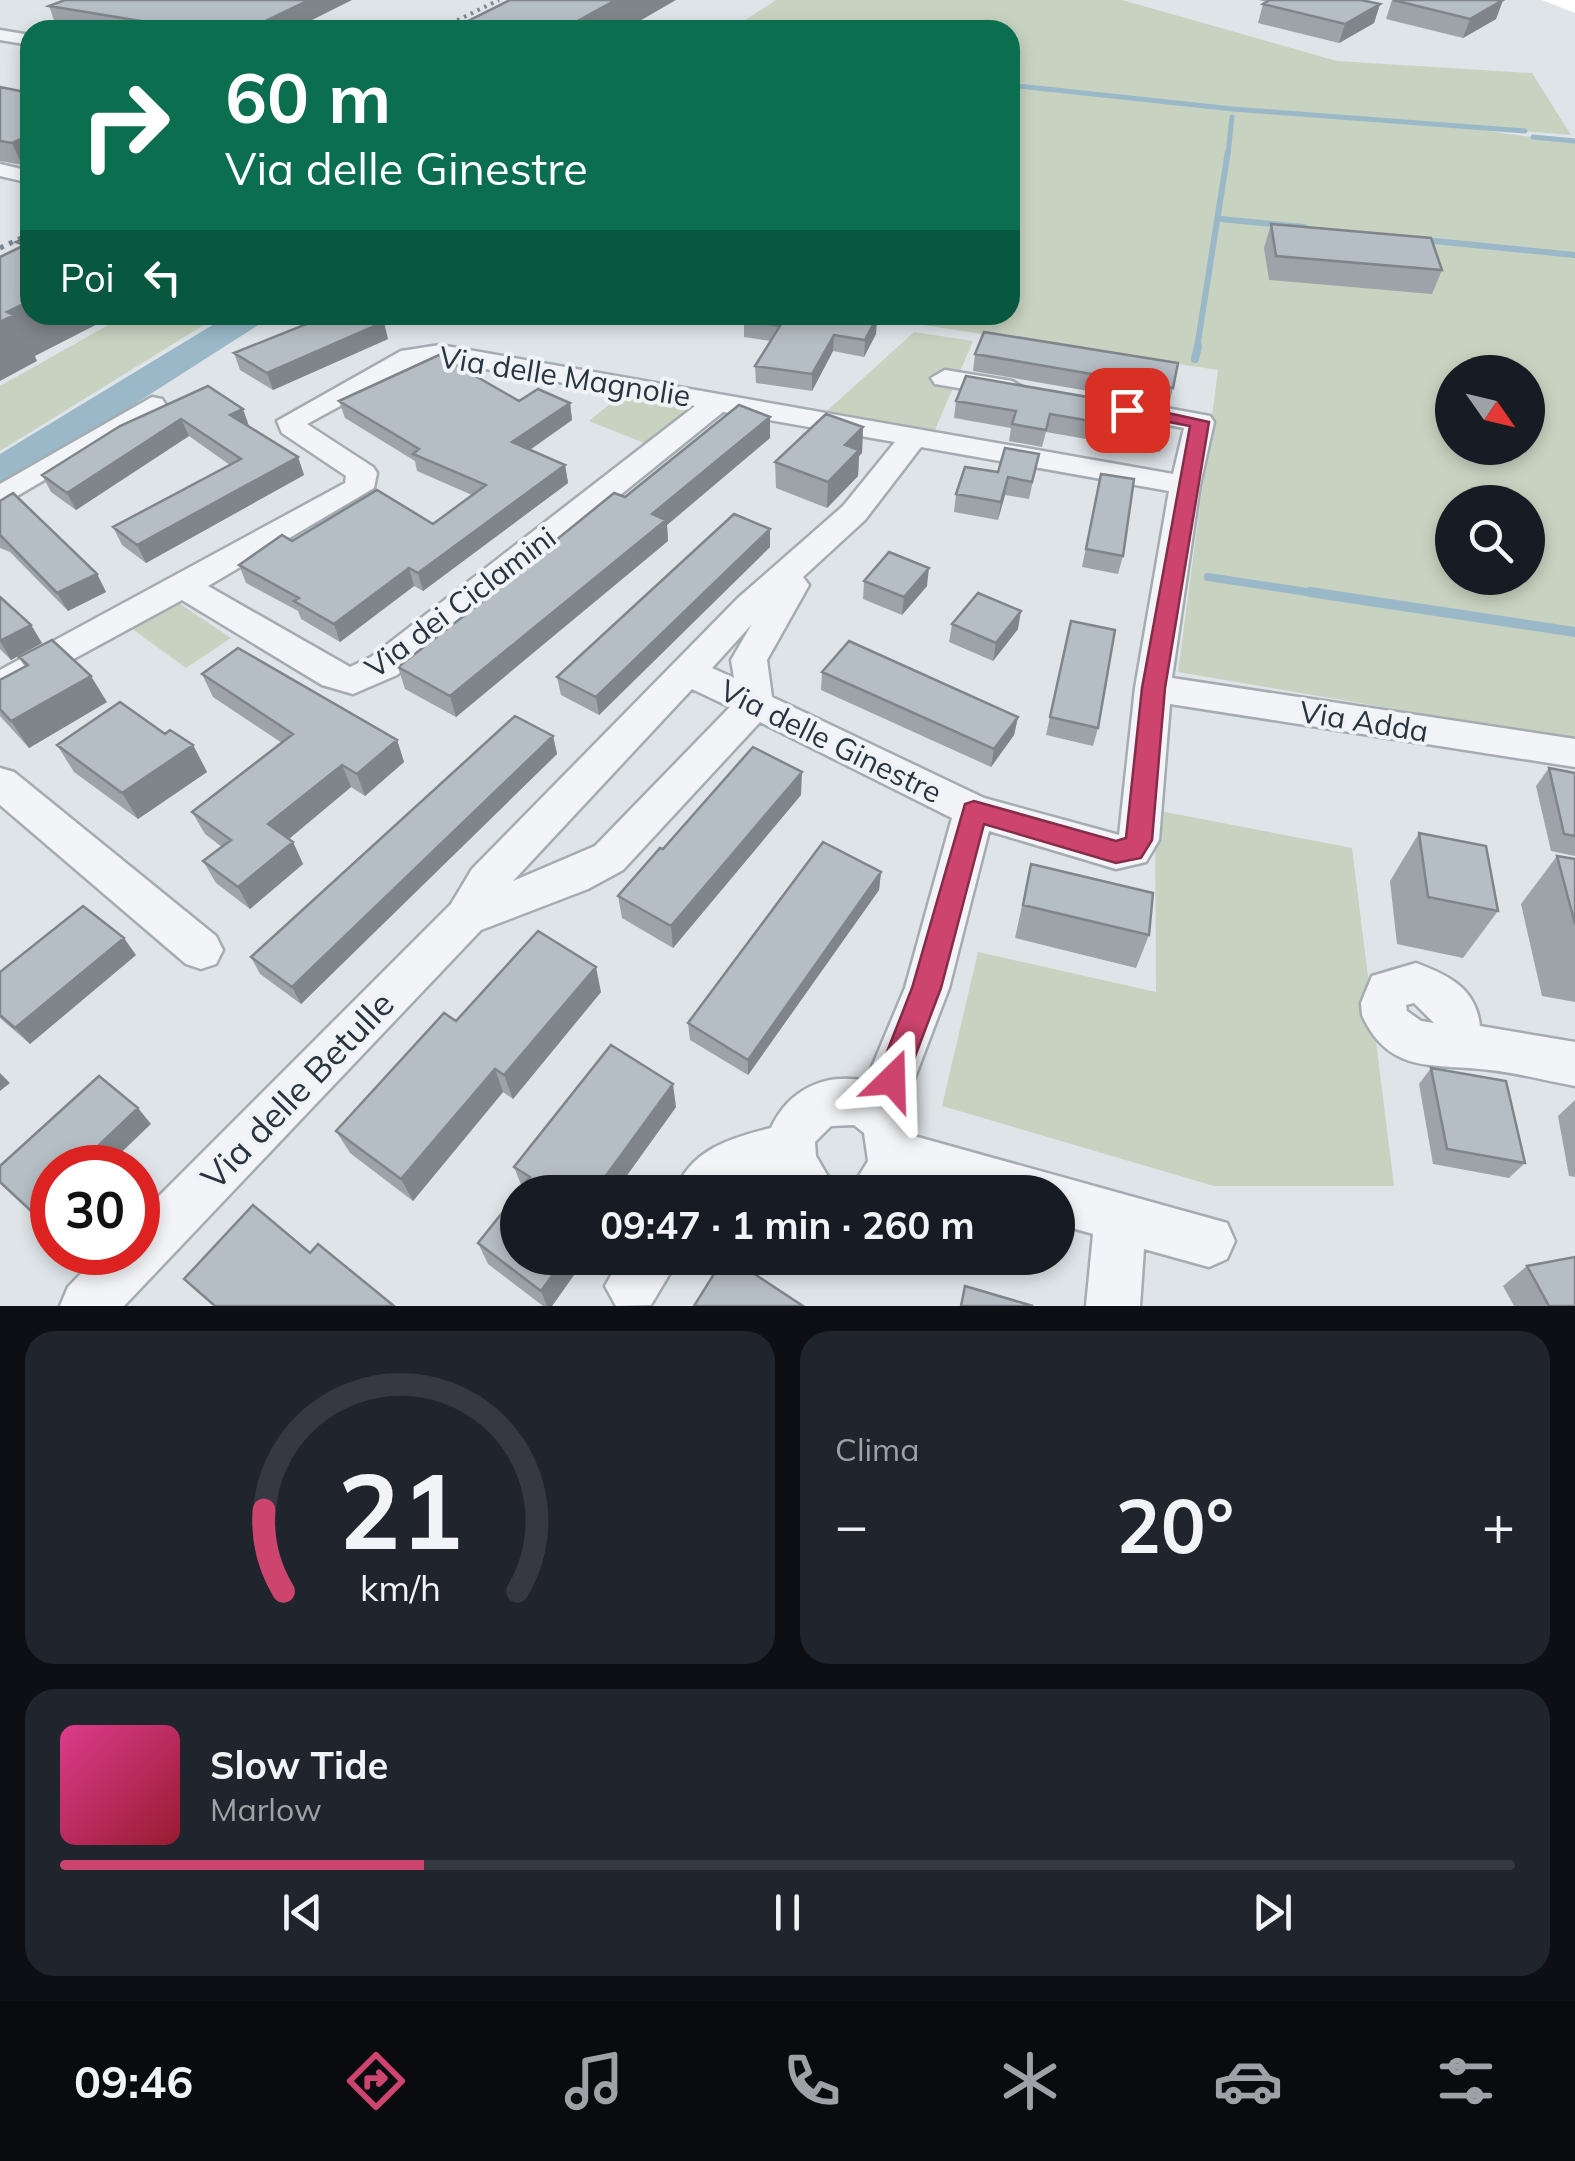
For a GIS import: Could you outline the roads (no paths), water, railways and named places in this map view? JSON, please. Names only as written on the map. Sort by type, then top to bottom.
[{"type":"main road","points":[[1554,0],[1574,3]]},
{"type":"main road","points":[[1563,0],[1574,3]]},
{"type":"street","name":"Via delle Magnolie","points":[[0,686],[359,488],[362,473],[292,427],[291,421],[410,358],[444,353],[1186,485]]},
{"type":"street","points":[[945,378],[1043,395]]},
{"type":"street","name":"Via dei Ciclamini","points":[[183,586],[335,676],[361,679],[384,666],[719,401]]},
{"type":"street","points":[[0,497],[152,405]]},
{"type":"street","points":[[1102,405],[1200,422],[1186,485],[1154,688]]},
{"type":"street","name":"Via delle Betulle","points":[[86,1306],[466,916],[486,882],[687,671],[771,586],[811,555],[854,513],[914,437]]},
{"type":"street","name":"Via delle Betulle","points":[[466,916],[573,878],[609,858],[755,704],[748,676],[751,653],[811,555]]},
{"type":"street","name":"Via delle Ginestre","points":[[687,671],[974,811],[1125,853],[1139,840],[1154,688]]},
{"type":"street","name":"Via Adda","points":[[1154,688],[1575,753]]},
{"type":"street","points":[[0,783],[201,950]]},
{"type":"street","name":"Via delle Ginestre","points":[[881,1154],[974,811]]},
{"type":"street","points":[[1443,1046],[1490,1048],[1575,1064]]},
{"type":"street","points":[[799,1175],[792,1166],[789,1148],[801,1117],[814,1106],[846,1099],[881,1154],[966,1175]]},
{"type":"street","points":[[718,1175],[732,1162],[789,1148]]},
{"type":"street","points":[[1075,1204],[1208,1241]]},
{"type":"street","points":[[1113,1306],[1121,1216]]},
{"type":"water","points":[[213,325],[258,325],[0,490],[0,454]]},
{"type":"waterway","points":[[1020,86],[1233,109],[1525,131]]},
{"type":"waterway","points":[[1228,154],[1232,117]]},
{"type":"waterway","points":[[1533,137],[1575,141]]},
{"type":"waterway","points":[[1197,348],[1228,151]]},
{"type":"waterway","points":[[1221,219],[1304,227]]},
{"type":"waterway","points":[[1424,240],[1575,255]]},
{"type":"waterway","points":[[1195,359],[1198,346]]},
{"type":"waterway","points":[[1208,577],[1327,595]]},
{"type":"waterway","points":[[1310,592],[1575,632]]},
{"type":"railway","points":[[458,20],[499,0]]},
{"type":"railway","points":[[0,248],[20,239]]}]
